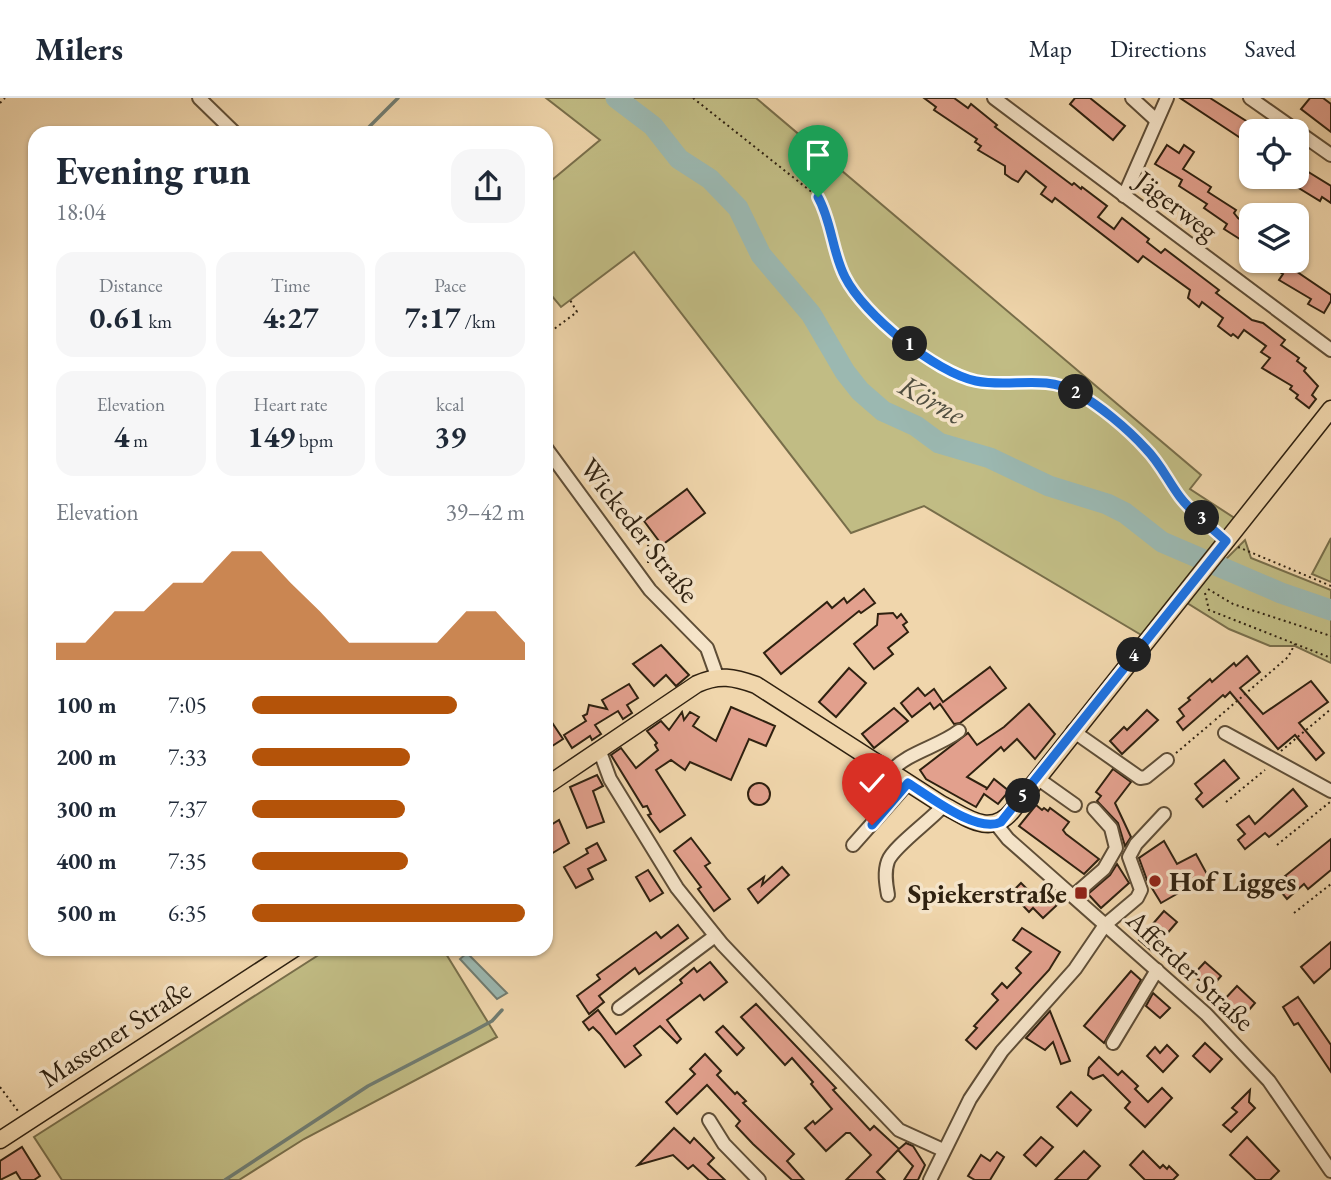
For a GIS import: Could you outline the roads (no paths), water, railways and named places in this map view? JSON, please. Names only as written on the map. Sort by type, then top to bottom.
[{"type":"main road","points":[[553,781],[697,684],[729,676],[756,685],[890,772],[971,820],[986,825],[996,824],[1006,818],[1073,731],[1201,579],[1226,541],[1331,409]]},
{"type":"main road","name":"Massener Straße","points":[[0,1140],[283,956]]},
{"type":"street","points":[[199,98],[228,126]]},
{"type":"street","name":"Jägerweg","points":[[994,98],[1331,350]]},
{"type":"street","points":[[1132,98],[1156,120]]},
{"type":"street","points":[[1124,196],[1167,98]]},
{"type":"street","points":[[1250,98],[1331,155]]},
{"type":"street","name":"Wickeder Straße","points":[[553,458],[639,576],[663,605],[707,648],[717,677]]},
{"type":"street","points":[[890,772],[899,762],[945,741],[959,731]]},
{"type":"street","points":[[1073,731],[1140,778],[1146,777],[1167,760]]},
{"type":"street","points":[[1225,733],[1331,791]]},
{"type":"street","points":[[599,748],[610,779],[677,888],[715,936],[900,1130],[943,1150]]},
{"type":"street","points":[[1037,778],[1076,805]]},
{"type":"street","points":[[853,845],[908,783]]},
{"type":"street","points":[[888,895],[886,864],[891,854],[944,805]]},
{"type":"street","points":[[1073,896],[1104,869],[1116,848],[1111,828],[1094,809]]},
{"type":"street","points":[[930,1180],[971,1099],[1002,1051],[1075,969],[1105,925],[1137,898],[1141,890],[1129,857],[1136,844],[1164,814]]},
{"type":"street","name":"Afferder Straße","points":[[996,824],[1008,839],[1206,1014],[1262,1074],[1331,1171]]},
{"type":"street","points":[[619,1008],[715,936]]},
{"type":"street","points":[[1113,1043],[1157,970]]},
{"type":"street","points":[[709,1120],[724,1144],[759,1180]]},
{"type":"water","points":[[470,956],[507,993],[497,999],[460,959]]},
{"type":"waterway","points":[[370,126],[398,98]]},
{"type":"waterway","name":"Körne","points":[[616,98],[653,126],[679,159],[710,179],[738,208],[761,255],[811,314],[845,372],[860,391],[883,411],[916,426],[939,443],[990,458],[1049,486],[1107,504],[1125,513],[1162,542],[1281,593],[1331,610]]},
{"type":"waterway","points":[[225,1180],[368,1086],[492,1021],[502,1010]]},
{"type":"place","name":"Hof Ligges","points":[[1155,881]]},
{"type":"place","name":"Spiekerstraße","points":[[1081,893]]}]
